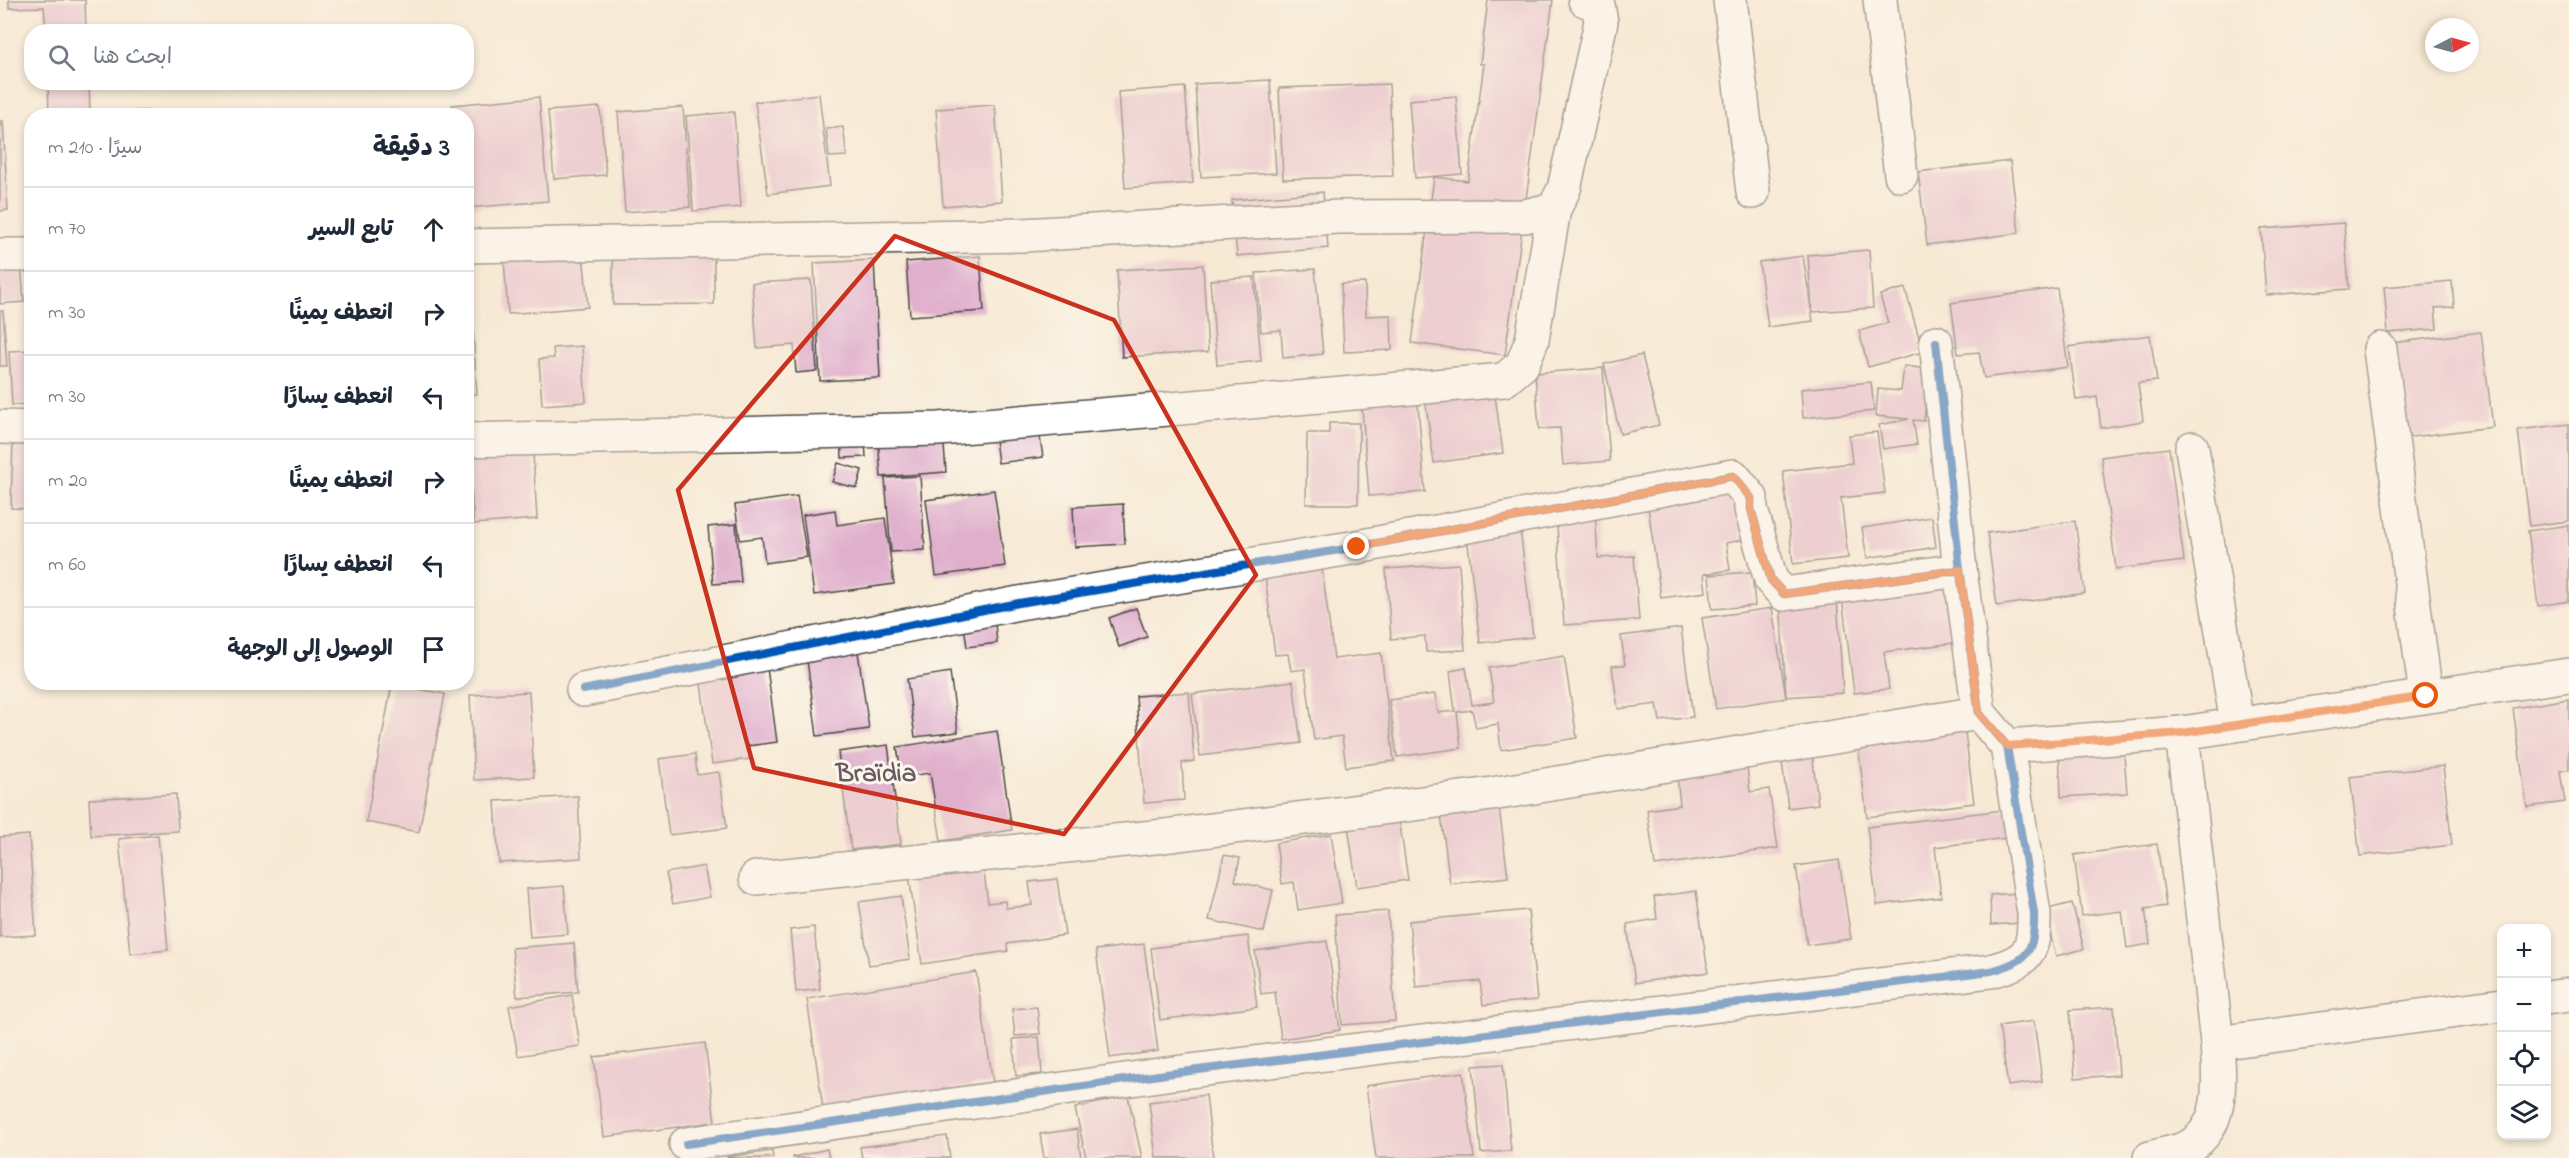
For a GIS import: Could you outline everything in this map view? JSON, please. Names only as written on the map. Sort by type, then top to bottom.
[{"type":"street","points":[[474,440],[939,429],[1504,380],[1522,365],[1532,340],[1554,209],[1564,189],[1601,22],[1598,5],[1585,0]]},
{"type":"street","points":[[1730,0],[1754,192]]},
{"type":"street","points":[[1880,0],[1901,175]]},
{"type":"street","points":[[474,246],[1023,235],[1338,217],[1525,216],[1554,209]]},
{"type":"street","points":[[0,255],[24,255]]},
{"type":"street","points":[[686,1144],[1166,1074],[1991,971],[2015,964],[2028,954],[2034,935],[2034,914],[2007,746],[1979,713],[1960,570],[1936,342]]},
{"type":"street","points":[[2380,350],[2426,696]]},
{"type":"street","points":[[0,427],[24,428]]},
{"type":"street","points":[[2192,447],[2237,724]]},
{"type":"street","points":[[583,690],[1018,603],[1357,547],[1733,476],[1751,498],[1751,509],[1771,580],[1784,594],[1960,570]]},
{"type":"street","points":[[2007,746],[2182,733],[2569,675]]},
{"type":"street","points":[[756,878],[1164,836],[1492,794],[1979,713]]},
{"type":"street","points":[[2150,1158],[2189,1147],[2205,1135],[2216,1114],[2219,1077],[2182,733]]},
{"type":"street","points":[[2551,997],[2569,995]]},
{"type":"street","points":[[2217,1043],[2497,1006]]},
{"type":"highlighted area","points":[[895,236],[1114,320],[1256,575],[1064,834],[754,768],[678,490]]},
{"type":"building","points":[[9,0],[85,0],[86,24],[45,24],[44,7],[9,8]]},
{"type":"building","points":[[1488,0],[1553,0],[1505,355],[1412,343],[1434,177],[1468,181],[1484,64],[1480,64]]},
{"type":"building","points":[[1270,80],[1276,173],[1201,177],[1195,84]]},
{"type":"building","points":[[1389,84],[1393,176],[1283,179],[1279,88]]},
{"type":"building","points":[[1185,87],[1193,183],[1125,188],[1118,92]]},
{"type":"building","points":[[48,90],[89,90],[90,108],[49,108]]},
{"type":"building","points":[[819,94],[830,186],[768,194],[755,102]]},
{"type":"building","points":[[1456,96],[1462,174],[1415,178],[1409,100]]},
{"type":"building","points":[[539,97],[548,201],[474,207],[474,108],[452,108],[452,105]]},
{"type":"building","points":[[995,105],[1002,201],[943,206],[936,109]]},
{"type":"building","points":[[600,107],[606,175],[554,179],[548,111]]},
{"type":"building","points":[[683,107],[690,207],[625,212],[618,112]]},
{"type":"building","points":[[734,112],[741,207],[693,211],[686,116]]},
{"type":"building","points":[[0,121],[3,121],[8,210],[0,211]]},
{"type":"building","points":[[843,127],[847,156],[829,157],[826,129]]},
{"type":"building","points":[[2010,161],[2019,233],[1927,245],[1918,172]]},
{"type":"building","points":[[1323,192],[1328,248],[1237,256],[1232,200]]},
{"type":"building","points":[[2344,223],[2349,289],[2266,295],[2261,229]]},
{"type":"building","points":[[613,246],[714,252],[714,304],[613,305]]},
{"type":"building","points":[[1869,250],[1873,308],[1812,312],[1808,255]]},
{"type":"building","points":[[583,253],[588,307],[508,314],[504,260]]},
{"type":"building","points":[[980,256],[984,311],[910,316],[906,262]]},
{"type":"building","points":[[1803,256],[1813,321],[1768,327],[1759,262]]},
{"type":"building","points":[[874,260],[880,378],[820,381],[814,263]]},
{"type":"building","points":[[21,263],[24,302],[0,304],[0,264]]},
{"type":"building","points":[[1203,265],[1208,352],[1122,357],[1117,270]]},
{"type":"building","points":[[1315,269],[1323,354],[1283,358],[1281,330],[1261,332],[1256,273]]},
{"type":"building","points":[[1254,277],[1261,361],[1217,365],[1210,280]]},
{"type":"building","points":[[811,280],[817,371],[796,373],[794,345],[757,348],[752,283]]},
{"type":"building","points":[[2452,281],[2454,307],[2435,308],[2437,329],[2388,333],[2384,287]]},
{"type":"building","points":[[1365,283],[1366,316],[1391,315],[1392,350],[1344,352],[1341,284]]},
{"type":"building","points":[[1905,288],[1923,352],[1868,367],[1859,331],[1888,323],[1880,295]]},
{"type":"building","points":[[2057,288],[2068,367],[1984,378],[1979,352],[1958,354],[1951,303]]},
{"type":"building","points":[[0,311],[3,311],[7,366],[0,366]]},
{"type":"building","points":[[2481,332],[2493,427],[2403,438],[2392,343]]},
{"type":"building","points":[[2150,335],[2157,381],[2138,383],[2143,421],[2101,428],[2097,397],[2076,400],[2069,347]]},
{"type":"building","points":[[474,345],[477,394],[474,394]]},
{"type":"building","points":[[582,346],[586,402],[542,405],[539,359],[554,358],[553,348]]},
{"type":"building","points":[[24,350],[24,404],[12,405],[9,351]]},
{"type":"building","points":[[1642,355],[1659,425],[1620,434],[1604,364]]},
{"type":"building","points":[[1904,366],[1929,369],[1924,421],[1913,420],[1917,444],[1883,449],[1879,425],[1909,419],[1876,416],[1878,389],[1901,391]]},
{"type":"building","points":[[1491,367],[1503,453],[1434,463],[1422,376]]},
{"type":"building","points":[[1603,368],[1610,461],[1563,465],[1560,428],[1539,429],[1535,373]]},
{"type":"building","points":[[1871,382],[1874,411],[1803,418],[1801,389]]},
{"type":"building","points":[[1417,392],[1425,492],[1369,496],[1361,396]]},
{"type":"building","points":[[1036,411],[1043,457],[998,463],[992,416]]},
{"type":"building","points":[[942,421],[946,472],[881,477],[877,426]]},
{"type":"building","points":[[1329,423],[1359,423],[1358,504],[1306,504],[1307,433],[1329,433]]},
{"type":"building","points":[[2569,424],[2569,521],[2530,526],[2518,430]]},
{"type":"building","points":[[864,429],[866,457],[842,458],[841,430]]},
{"type":"building","points":[[1877,432],[1885,493],[1841,498],[1848,558],[1793,564],[1783,471],[1852,463],[1849,435]]},
{"type":"building","points":[[532,437],[537,519],[474,524],[474,441]]},
{"type":"building","points":[[13,439],[24,440],[24,509],[11,508]]},
{"type":"building","points":[[2169,448],[2184,561],[2116,569],[2101,457]]},
{"type":"building","points":[[838,463],[862,470],[857,488],[832,482]]},
{"type":"building","points":[[920,476],[925,550],[891,552],[885,478]]},
{"type":"building","points":[[1733,480],[1742,540],[1726,543],[1730,570],[1704,574],[1706,592],[1661,598],[1646,493]]},
{"type":"building","points":[[994,490],[1005,566],[936,576],[926,500]]},
{"type":"building","points":[[797,496],[807,557],[765,563],[762,537],[740,540],[735,505]]},
{"type":"building","points":[[1123,504],[1125,544],[1075,547],[1073,507]]},
{"type":"building","points":[[1595,509],[1598,558],[1634,556],[1639,620],[1564,625],[1556,512]]},
{"type":"building","points":[[835,510],[837,525],[885,518],[894,584],[814,595],[803,515]]},
{"type":"building","points":[[1518,512],[1533,637],[1480,643],[1465,519]]},
{"type":"building","points":[[1932,517],[1936,547],[1867,558],[1862,528]]},
{"type":"building","points":[[2075,521],[2085,593],[1997,606],[1987,533]]},
{"type":"building","points":[[736,524],[741,582],[713,584],[708,527]]},
{"type":"building","points":[[2569,525],[2569,601],[2538,606],[2528,531]]},
{"type":"building","points":[[1318,539],[1334,659],[1381,653],[1394,761],[1346,767],[1342,736],[1314,740],[1305,669],[1291,671],[1288,654],[1275,655],[1263,560]]},
{"type":"building","points":[[1459,564],[1465,650],[1426,652],[1425,636],[1391,639],[1386,569]]},
{"type":"building","points":[[1752,572],[1755,606],[1712,609],[1709,575]]},
{"type":"building","points":[[1953,575],[1962,642],[1884,652],[1889,689],[1854,693],[1841,589]]},
{"type":"building","points":[[1837,598],[1843,693],[1786,697],[1780,601]]},
{"type":"building","points":[[993,605],[997,643],[967,647],[962,610]]},
{"type":"building","points":[[1136,608],[1147,637],[1119,647],[1109,618]]},
{"type":"building","points":[[1772,608],[1786,698],[1716,709],[1702,618]]},
{"type":"building","points":[[1681,628],[1693,717],[1660,721],[1657,704],[1618,709],[1612,666],[1625,665],[1621,636]]},
{"type":"building","points":[[856,638],[869,729],[817,736],[805,645]]},
{"type":"building","points":[[765,653],[777,742],[748,746],[750,759],[712,764],[698,662]]},
{"type":"building","points":[[1564,656],[1577,738],[1501,750],[1498,724],[1476,728],[1472,710],[1457,712],[1461,748],[1397,757],[1389,700],[1435,694],[1438,713],[1455,711],[1450,671],[1466,668],[1472,705],[1494,702],[1489,668]]},
{"type":"building","points":[[950,672],[958,732],[915,737],[907,679]]},
{"type":"building","points":[[1293,681],[1301,743],[1200,756],[1192,694]]},
{"type":"building","points":[[391,690],[424,690],[445,694],[419,832],[366,822]]},
{"type":"building","points":[[529,692],[534,777],[474,780],[470,695]]},
{"type":"building","points":[[1189,692],[1194,761],[1182,763],[1184,800],[1144,803],[1136,696]]},
{"type":"building","points":[[2569,699],[2569,770],[2560,771],[2565,802],[2527,807],[2513,708]]},
{"type":"building","points":[[1964,724],[1974,803],[1867,817],[1857,738]]},
{"type":"building","points":[[997,731],[1012,830],[941,841],[930,773],[902,777],[897,747]]},
{"type":"building","points":[[1811,742],[1818,804],[1788,808],[1780,746]]},
{"type":"building","points":[[2123,742],[2127,793],[2061,797],[2059,746]]},
{"type":"building","points":[[888,745],[901,844],[851,850],[838,752]]},
{"type":"building","points":[[695,754],[697,775],[719,772],[727,828],[669,835],[659,759]]},
{"type":"building","points":[[2443,766],[2452,845],[2360,856],[2350,777]]},
{"type":"building","points":[[1747,767],[1750,792],[1769,789],[1778,848],[1655,866],[1647,810],[1680,805],[1677,777]]},
{"type":"building","points":[[176,794],[178,831],[91,836],[89,799]]},
{"type":"building","points":[[578,796],[581,858],[499,863],[495,801]]},
{"type":"building","points":[[1498,799],[1508,877],[1450,884],[1440,807]]},
{"type":"building","points":[[2010,809],[2014,837],[1935,847],[1941,897],[1877,905],[1867,827]]},
{"type":"building","points":[[1399,818],[1408,880],[1357,887],[1348,826]]},
{"type":"building","points":[[1331,834],[1342,903],[1298,910],[1294,882],[1282,884],[1276,843]]},
{"type":"building","points":[[29,835],[36,935],[0,937],[0,837]]},
{"type":"building","points":[[158,835],[168,950],[130,954],[119,839]]},
{"type":"building","points":[[2157,844],[2166,906],[2145,909],[2150,944],[2127,948],[2122,911],[2082,916],[2074,855]]},
{"type":"building","points":[[1224,855],[1240,858],[1235,881],[1273,890],[1264,932],[1209,920]]},
{"type":"building","points":[[1839,860],[1851,939],[1807,945],[1796,866]]},
{"type":"building","points":[[983,865],[988,903],[1005,901],[1006,908],[1032,905],[1029,882],[1057,879],[1065,935],[1007,944],[1008,951],[922,964],[909,876]]},
{"type":"building","points":[[704,866],[710,897],[673,904],[666,873]]},
{"type":"building","points":[[564,886],[568,934],[530,937],[526,889]]},
{"type":"building","points":[[1696,891],[1708,972],[1635,983],[1627,924],[1657,919],[1654,897]]},
{"type":"building","points":[[2020,893],[2022,923],[1991,925],[1990,895]]},
{"type":"building","points":[[901,896],[910,959],[869,965],[859,902]]},
{"type":"building","points":[[2072,903],[2084,949],[2056,956],[2044,910]]},
{"type":"building","points":[[1528,910],[1537,1000],[1483,1005],[1480,981],[1416,987],[1409,921]]},
{"type":"building","points":[[1388,911],[1395,1021],[1342,1025],[1335,915]]},
{"type":"building","points":[[814,927],[820,989],[796,992],[790,930]]},
{"type":"building","points":[[1248,936],[1257,1007],[1160,1020],[1151,948]]},
{"type":"building","points":[[1327,941],[1340,1030],[1281,1039],[1275,992],[1261,994],[1255,951]]},
{"type":"building","points":[[574,943],[578,992],[517,997],[512,948]]},
{"type":"building","points":[[1144,944],[1158,1051],[1110,1058],[1096,950]]},
{"type":"building","points":[[976,972],[993,1083],[823,1109],[807,999]]},
{"type":"building","points":[[572,995],[580,1046],[518,1056],[509,1006]]},
{"type":"building","points":[[1037,1007],[1040,1034],[1015,1036],[1012,1009]]},
{"type":"building","points":[[2114,1007],[2119,1075],[2075,1078],[2070,1010]]},
{"type":"building","points":[[2034,1021],[2042,1081],[2008,1086],[1999,1026]]},
{"type":"building","points":[[1039,1037],[1042,1074],[1016,1076],[1013,1039]]},
{"type":"building","points":[[705,1043],[715,1122],[604,1137],[594,1057]]},
{"type":"building","points":[[1503,1064],[1511,1151],[1481,1153],[1473,1066]]},
{"type":"building","points":[[1463,1072],[1474,1158],[1376,1158],[1366,1086]]},
{"type":"building","points":[[1206,1095],[1213,1158],[1156,1158],[1149,1102]]},
{"type":"building","points":[[1128,1096],[1142,1158],[1086,1158],[1075,1108]]},
{"type":"building","points":[[1077,1129],[1081,1158],[1044,1158],[1040,1134]]},
{"type":"building","points":[[947,1136],[950,1158],[862,1158],[860,1147]]},
{"type":"building","points":[[827,1149],[829,1158],[793,1158],[793,1157]]},
{"type":"building","points":[[772,1151],[773,1158],[727,1158],[727,1157]]},
{"type":"cycle path","points":[[686,1144],[1166,1074],[1991,971],[2021,959],[2031,946],[2034,913],[2007,746],[1979,713],[1960,570],[1936,342]]},
{"type":"cycle path","points":[[583,690],[1019,603],[1357,547],[1733,476],[1751,498],[1751,509],[1771,580],[1784,594],[1960,570]]},
{"type":"district","name":"Braïdia","points":[[876,774]]},
{"type":"route","points":[[1357,547],[1733,476],[1751,498],[1751,509],[1771,580],[1784,594],[1960,570],[1979,713],[2007,746],[2182,733],[2426,696]]}]
